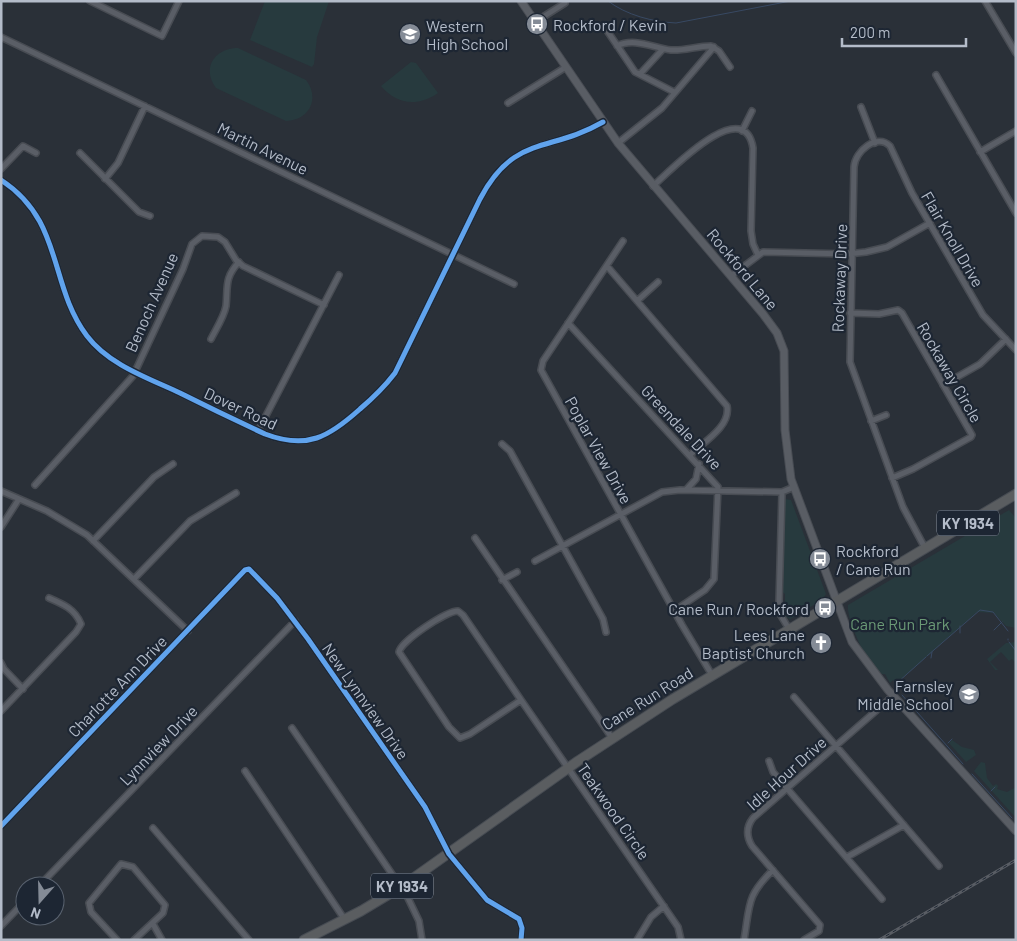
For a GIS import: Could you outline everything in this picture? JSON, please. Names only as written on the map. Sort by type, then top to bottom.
[{"type":"highway","name":"Cane Run Road","points":[[304,940],[345,920],[402,887],[612,738],[712,675],[1016,494]]},
{"type":"main road","name":"Rockford Lane","points":[[521,1],[618,143],[770,322],[781,342],[785,360],[786,443],[794,487],[852,642],[893,696],[967,778]]},
{"type":"main road","points":[[967,778],[1016,831]]},
{"type":"main road","points":[[967,778],[966,780],[1016,835]]},
{"type":"street","points":[[90,1],[162,36],[179,1]]},
{"type":"street","points":[[985,1],[1016,54]]},
{"type":"street","points":[[535,22],[565,3]]},
{"type":"street","points":[[608,32],[634,71],[674,92]]},
{"type":"street","name":"Martin Avenue","points":[[1,36],[514,284]]},
{"type":"street","points":[[617,46],[624,43],[636,43],[663,49],[681,50],[706,46],[714,47],[730,67]]},
{"type":"street","points":[[618,143],[656,113],[714,47]]},
{"type":"street","points":[[640,74],[663,49]]},
{"type":"street","points":[[508,103],[566,68]]},
{"type":"street","points":[[936,75],[1016,213]]},
{"type":"street","points":[[105,179],[118,163],[146,106]]},
{"type":"street","points":[[862,107],[875,143]]},
{"type":"street","points":[[742,131],[752,111]]},
{"type":"street","name":"Dover Road","points":[[1,180],[25,199],[40,219],[70,306],[84,333],[106,356],[134,372],[258,431],[291,441],[316,439],[337,429],[388,382],[400,364],[489,182],[508,161],[526,151],[603,122]]},
{"type":"street","points":[[653,186],[687,154],[721,132],[733,129],[742,131],[749,136],[754,148],[751,231],[758,255]]},
{"type":"street","points":[[980,152],[1016,131]]},
{"type":"street","name":"Flair Knoll Drive","points":[[875,143],[884,141],[890,146],[930,223],[986,320],[1016,350]]},
{"type":"street","name":"Rockaway Drive","points":[[875,143],[858,153],[855,159],[850,362],[908,519],[925,548]]},
{"type":"street","points":[[1,169],[23,146],[36,153]]},
{"type":"street","points":[[80,153],[139,212],[150,216]]},
{"type":"street","points":[[731,276],[758,255],[766,252],[852,254],[886,247],[930,223]]},
{"type":"street","name":"Benoch Avenue","points":[[35,485],[103,412],[134,372],[183,269],[192,244],[202,236],[218,237],[225,242],[239,262]]},
{"type":"street","name":"Poplar View Drive","points":[[623,241],[543,361],[542,372],[674,611],[712,675]]},
{"type":"street","points":[[211,339],[224,312],[227,282],[233,268],[239,262],[324,305]]},
{"type":"street","points":[[607,266],[727,406],[727,416],[722,426],[690,454]]},
{"type":"street","points":[[258,431],[339,275]]},
{"type":"street","points":[[637,301],[658,282]]},
{"type":"street","name":"Rockaway Circle","points":[[850,314],[900,311],[972,436],[914,469],[892,478]]},
{"type":"street","name":"Greendale Drive","points":[[568,323],[718,484],[714,579],[705,590],[674,611]]},
{"type":"street","points":[[943,385],[980,364],[1006,340]]},
{"type":"street","points":[[871,421],[886,415]]},
{"type":"street","points":[[502,444],[510,451],[603,619],[606,632]]},
{"type":"street","points":[[93,541],[154,477],[173,464]]},
{"type":"street","points":[[686,490],[696,479],[699,464]]},
{"type":"street","points":[[535,561],[656,494],[686,490],[782,492],[794,487]]},
{"type":"street","points":[[1,491],[58,517],[93,541],[188,631]]},
{"type":"street","points":[[782,492],[779,604],[780,614],[789,629]]},
{"type":"street","points":[[134,579],[190,521],[236,493]]},
{"type":"street","points":[[1,527],[20,499]]},
{"type":"street","points":[[475,538],[612,738]]},
{"type":"street","name":"Charlotte Ann Drive","points":[[1,826],[245,570],[253,570]]},
{"type":"street","name":"New Lynnview Drive","points":[[253,570],[295,621],[425,807],[449,854],[487,900],[519,919],[522,928],[522,939]]},
{"type":"street","points":[[502,580],[517,572]]},
{"type":"street","points":[[1,711],[76,632],[81,624],[77,615],[71,610],[49,598]]},
{"type":"street","name":"Teakwood Circle","points":[[521,700],[470,734],[458,737],[401,658],[401,647],[448,613],[458,611],[463,615],[664,906],[678,927],[681,940]]},
{"type":"street","name":"Lynnview Drive","points":[[49,876],[295,621]]},
{"type":"street","points":[[1,663],[4,669],[23,689]]},
{"type":"street","name":"Idle Hour Drive","points":[[804,940],[819,931],[820,928],[817,921],[752,846],[748,838],[748,829],[753,818],[893,696]]},
{"type":"street","points":[[794,697],[940,866]]},
{"type":"street","points":[[292,728],[402,887],[415,910],[422,940]]},
{"type":"street","points":[[769,761],[773,772],[882,899]]},
{"type":"street","points":[[244,772],[345,920]]},
{"type":"street","points":[[847,857],[904,825]]},
{"type":"street","points":[[153,828],[249,940]]},
{"type":"street","points":[[117,940],[91,912],[89,903],[121,864],[133,867],[163,901],[165,909],[153,924],[134,940]]},
{"type":"street","points":[[744,940],[752,894],[773,870]]},
{"type":"street","points":[[638,940],[651,917],[664,906]]},
{"type":"street","points":[[1,926],[15,911]]},
{"type":"street","points":[[153,924],[162,940]]},
{"type":"green space","points":[[265,1],[329,1],[317,37],[312,67],[250,40]]},
{"type":"green space","points":[[238,48],[306,80],[312,94],[312,101],[307,112],[294,120],[286,121],[216,88],[210,73],[213,60],[223,51]]},
{"type":"green space","points":[[411,62],[416,63],[438,93],[423,100],[408,102],[394,97],[381,86]]},
{"type":"green space","points":[[785,499],[791,500],[826,594],[822,600],[790,619],[785,616],[785,594],[783,592]]},
{"type":"green space","name":"Cane Run Park","points":[[1009,510],[1016,518],[1016,628],[1006,626],[994,613],[977,612],[897,683],[893,680],[890,683],[885,674],[882,674],[873,666],[864,652],[852,626],[848,605]]},
{"type":"green space","points":[[1016,642],[1016,663],[1012,659],[1009,661],[1001,652],[990,662],[998,670],[995,670],[987,659],[1006,643]]},
{"type":"green space","points":[[952,740],[962,747],[974,750],[976,755],[966,762],[949,743]]},
{"type":"green space","points":[[981,762],[985,763],[987,778],[993,786],[996,784],[998,786],[997,789],[1007,792],[1016,787],[1016,818],[974,771]]},
{"type":"waterway","points":[[608,1],[640,17],[676,23],[791,1]]},
{"type":"waterway","points":[[927,656],[980,610],[993,612],[1008,631]]},
{"type":"waterway","points":[[994,630],[1002,622]]},
{"type":"waterway","points":[[960,626],[960,633]]},
{"type":"waterway","points":[[1009,642],[1016,651]]},
{"type":"waterway","points":[[931,658],[932,652]]},
{"type":"waterway","points":[[897,683],[926,657]]},
{"type":"waterway","points":[[902,695],[963,764]]},
{"type":"waterway","points":[[948,743],[952,739]]},
{"type":"waterway","points":[[972,774],[1012,818]]},
{"type":"waterway","points":[[991,791],[995,787]]},
{"type":"railway","points":[[879,940],[1016,860]]},
{"type":"cycle path","points":[[1,180],[21,196],[36,214],[46,234],[75,316],[87,336],[106,355],[142,376],[265,434],[280,439],[305,441],[317,438],[349,419],[370,401],[395,373],[480,199],[493,178],[506,164],[520,154],[584,132],[603,122]]},
{"type":"cycle path","points":[[1,826],[245,570],[249,569],[277,598],[308,639],[425,807],[449,854],[487,900],[519,919],[522,928],[521,940]]},
{"type":"place","name":"Rockford / Kevin","points":[[537,24]]},
{"type":"place","name":"Western High School","points":[[410,34]]},
{"type":"place","name":"Rockford / Cane Run","points":[[820,559]]},
{"type":"place","name":"Cane Run / Rockford","points":[[825,608]]},
{"type":"place","name":"Lees Lane Baptist Church","points":[[821,643]]},
{"type":"place","name":"Farnsley Middle School","points":[[969,694]]}]
